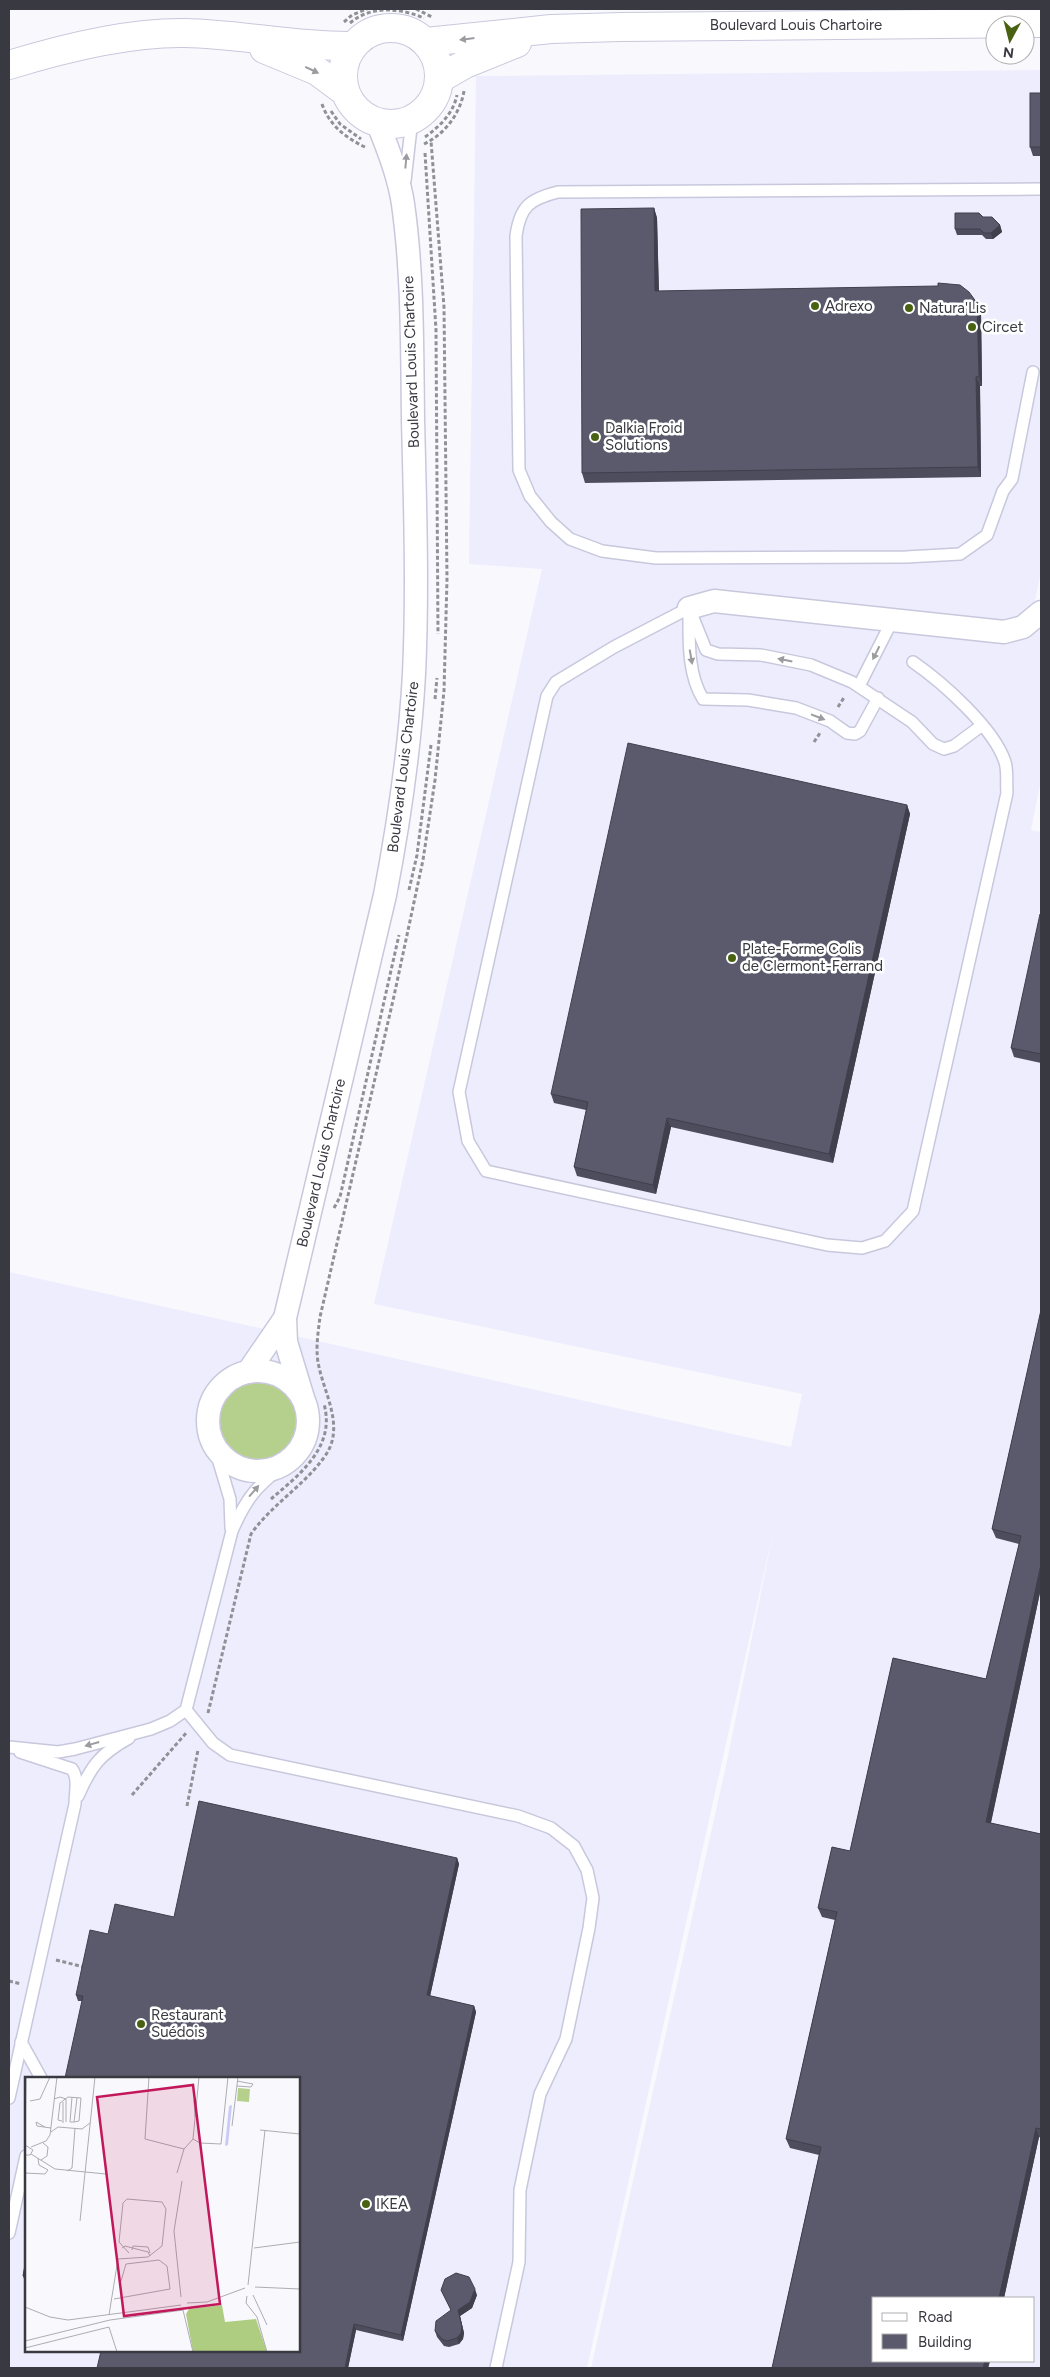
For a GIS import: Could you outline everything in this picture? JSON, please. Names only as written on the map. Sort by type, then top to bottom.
[{"type":"main road","name":"Boulevard Louis Chartoire","points":[[449,56],[550,29],[1041,23]]},
{"type":"main road","points":[[388,27],[402,28],[415,34],[449,56],[431,103],[397,139],[363,116],[352,105],[329,57],[362,36],[388,27]]},
{"type":"main road","points":[[9,65],[43,54],[137,36],[184,33],[236,37],[344,60],[342,76],[344,91]]},
{"type":"street","name":"Boulevard Louis Chartoire","points":[[285,1318],[385,895],[396,836],[405,769],[414,674],[414,469],[410,290],[397,139]]},
{"type":"street","points":[[690,608],[714,601],[1004,632],[1022,626],[1041,612]]},
{"type":"street","points":[[248,1372],[285,1318]]},
{"type":"street","points":[[285,1318],[286,1342],[308,1414],[307,1432],[300,1448],[289,1460],[276,1467],[262,1471],[247,1469],[227,1459],[213,1442],[208,1414],[212,1400],[220,1388],[233,1378],[248,1372],[264,1371],[280,1376],[293,1385],[303,1398]]},
{"type":"lane","points":[[1033,372],[1012,479],[1003,491],[987,535],[960,554],[906,557],[656,558],[602,551],[570,539],[551,522],[530,496],[519,470],[516,236],[518,221],[526,206],[539,197],[558,192],[1041,188]]},
{"type":"lane","points":[[690,608],[706,650],[718,654],[761,655],[810,665],[859,686],[912,722],[933,744],[944,749],[954,746],[982,726]]},
{"type":"lane","points":[[690,608],[689,646],[696,682],[702,699],[748,700],[796,708],[830,721],[847,733],[854,734],[860,731],[878,698]]},
{"type":"lane","points":[[690,608],[614,647],[556,682],[547,696],[459,1092],[468,1141],[486,1171],[827,1245],[862,1248],[885,1240],[913,1211],[1007,793],[1005,763],[982,726],[940,681],[913,662]]},
{"type":"lane","points":[[859,686],[892,620]]},
{"type":"lane","points":[[213,1442],[230,1499],[232,1531]]},
{"type":"lane","points":[[9,1747],[58,1752],[139,1732],[170,1721],[186,1710],[232,1531],[244,1503],[257,1487],[289,1460]]},
{"type":"lane","points":[[186,1710],[213,1743],[230,1755],[518,1816],[551,1828],[574,1846],[587,1870],[592,1898],[589,1928],[566,2039],[540,2094],[520,2190],[519,2262],[496,2368]]},
{"type":"lane","points":[[75,1804],[94,1764],[103,1754],[139,1732]]},
{"type":"lane","points":[[9,1747],[72,1769],[76,1775],[75,1804],[9,2098]]},
{"type":"lane","points":[[21,2042],[40,2077]]},
{"type":"lane","points":[[9,2233],[25,2161]]},
{"type":"path","points":[[368,9],[352,15],[336,29],[329,57],[320,98],[324,111],[335,127],[350,140],[369,149],[397,139],[430,141],[444,130],[455,115],[462,99],[449,56],[439,29],[424,18],[408,11],[389,9],[371,12],[354,19],[340,31],[329,57],[324,92],[330,109],[340,124],[353,135],[369,143],[397,139],[424,138],[438,128],[449,115],[458,92],[449,56],[451,33],[434,18],[416,9]]},
{"type":"path","points":[[187,1806],[202,1730]]},
{"type":"path","points":[[40,1957],[86,1967]]},
{"type":"shaded area","points":[[1041,70],[1041,571],[1032,616],[1041,632],[1041,780],[1031,830],[1041,832],[1041,2368],[591,2368],[727,1761],[774,1528],[587,2368],[9,2368],[9,1272],[791,1447],[802,1394],[374,1304],[542,569],[469,564],[476,76]]},
{"type":"green space","points":[[258,1380],[274,1383],[287,1392],[296,1405],[299,1421],[296,1437],[287,1450],[274,1459],[258,1462],[242,1459],[229,1450],[220,1437],[217,1421],[220,1405],[229,1392],[242,1383]]},
{"type":"building","points":[[1030,93],[1041,93],[1041,147],[1030,147]]},
{"type":"building","points":[[654,208],[655,291],[938,286],[938,283],[960,285],[969,292],[977,303],[979,376],[976,377],[978,467],[582,473],[581,209]]},
{"type":"building","points":[[955,213],[979,213],[983,217],[992,217],[1000,225],[991,233],[984,233],[980,229],[955,229]]},
{"type":"building","name":"Plate-Forme Colis de Clermont-Ferrand","points":[[628,743],[907,805],[829,1154],[667,1118],[653,1185],[574,1167],[588,1102],[551,1094]]},
{"type":"building","points":[[1041,915],[1041,1054],[1011,1048]]},
{"type":"building","points":[[1041,1310],[1041,1564],[986,1822],[1041,1834],[1041,2129],[1036,2128],[999,2297],[872,2297],[872,2362],[985,2362],[983,2368],[772,2368],[821,2147],[786,2139],[837,1912],[818,1908],[832,1847],[850,1851],[893,1658],[986,1679],[1021,1536],[992,1529]]},
{"type":"building","name":"IKEA","points":[[199,1801],[457,1858],[427,1995],[474,2006],[401,2335],[354,2324],[345,2368],[97,2368],[101,2352],[300,2352],[300,2077],[65,2077],[83,1996],[76,1995],[90,1930],[108,1934],[115,1904],[174,1917]]},
{"type":"building","points":[[456,2273],[469,2277],[475,2289],[470,2302],[458,2310],[462,2327],[461,2333],[457,2338],[447,2341],[442,2339],[435,2331],[436,2321],[451,2310],[441,2290],[445,2279]]},
{"type":"place","name":"Adrexo","points":[[815,306]]},
{"type":"place","name":"Natura'Lis","points":[[909,308]]},
{"type":"place","name":"Circet","points":[[972,327]]},
{"type":"place","name":"Dalkia Froid Solutions","points":[[595,437]]},
{"type":"place","name":"Plate-Forme Colis de Clermont-Ferrand","points":[[732,958]]},
{"type":"place","name":"Restaurant Suédois","points":[[141,2024]]},
{"type":"place","name":"IKEA","points":[[366,2204]]}]
